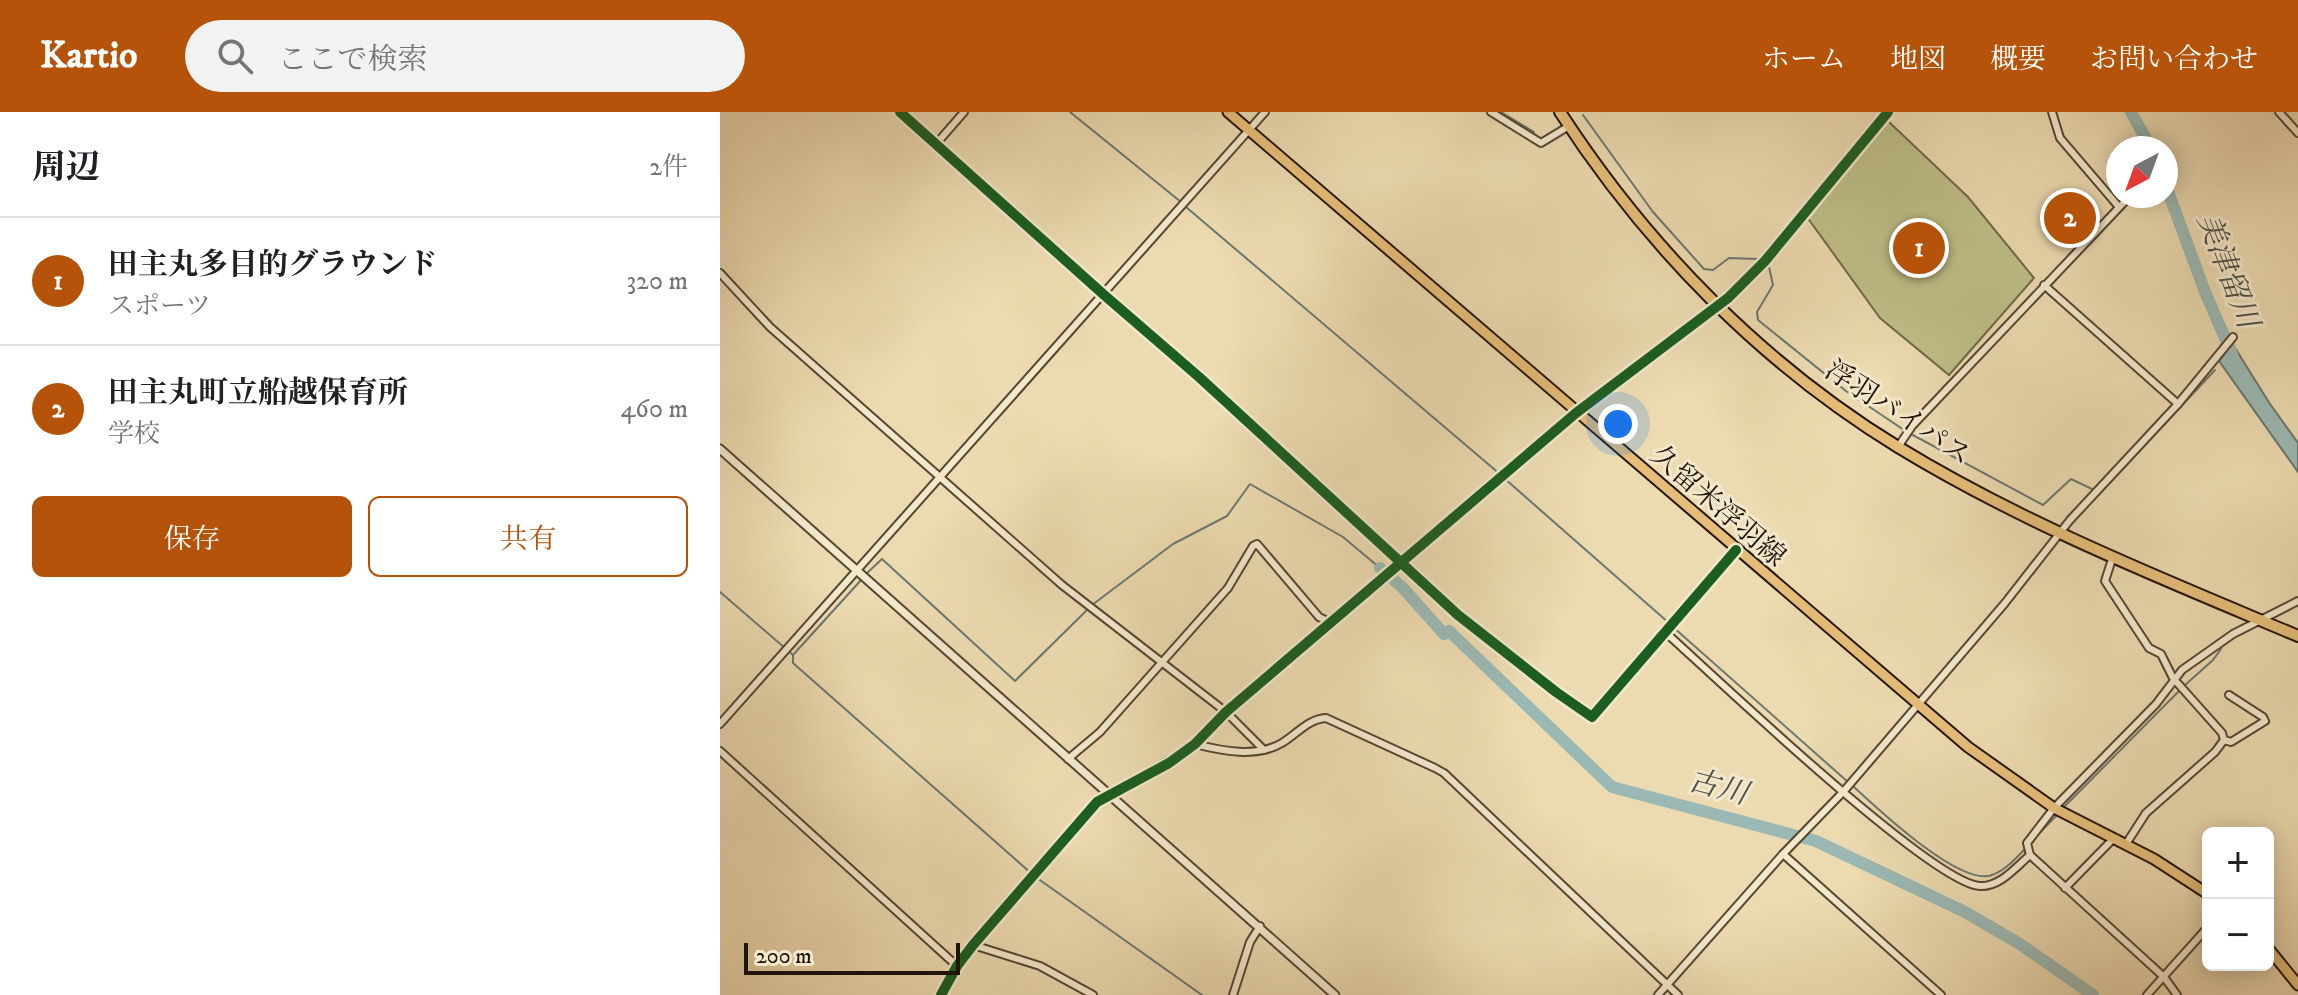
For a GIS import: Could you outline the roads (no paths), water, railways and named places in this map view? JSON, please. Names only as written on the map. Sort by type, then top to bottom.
[{"type":"highway","name":"浮羽バイパス","points":[[1560,112],[1663,250],[1718,306],[1800,378],[1898,447],[1949,477],[2060,533],[2298,636]]},
{"type":"main road","name":"久留米浮羽線","points":[[1228,112],[1736,550],[2005,776],[2054,808],[2126,844],[2202,889]]},
{"type":"main road","points":[[2274,955],[2298,985]]},
{"type":"street","points":[[900,112],[1199,377],[1458,615],[1592,717],[1736,550]]},
{"type":"street","points":[[937,143],[964,112]]},
{"type":"street","points":[[720,724],[1265,112]]},
{"type":"street","points":[[1491,112],[1541,143],[1569,126]]},
{"type":"street","points":[[941,995],[973,945],[1097,802],[1169,763],[1195,744],[1226,712],[1576,413],[1718,306],[1765,261],[1888,112]]},
{"type":"street","points":[[2052,112],[2060,138],[2106,192]]},
{"type":"street","points":[[2279,112],[2298,133]]},
{"type":"street","points":[[1898,447],[1912,426],[2118,208]]},
{"type":"street","points":[[720,273],[770,327],[1062,585],[1226,712],[1264,750]]},
{"type":"street","points":[[2044,285],[2178,404]]},
{"type":"street","points":[[1658,995],[1783,854],[1844,791],[2005,603],[2060,533],[2178,404],[2233,337]]},
{"type":"street","points":[[720,449],[1335,995]]},
{"type":"street","points":[[1068,759],[1100,732],[1163,662],[1228,588],[1247,552],[1257,544],[1319,617],[1331,623]]},
{"type":"street","points":[[2113,556],[2105,581],[2149,648],[2161,654],[2173,678],[2224,740],[2231,742],[2265,721],[2229,695]]},
{"type":"street","points":[[2177,995],[2164,977],[2030,855],[2027,843],[2054,808],[2156,704],[2173,678],[2209,649],[2298,601]]},
{"type":"street","points":[[1664,631],[1920,855],[1966,883],[1980,886],[2005,877],[2030,855]]},
{"type":"street","points":[[1195,744],[1222,750],[1264,750],[1281,744],[1316,719],[1326,718],[1444,773],[1678,995]]},
{"type":"street","points":[[2126,844],[2146,813],[2215,752],[2224,740]]},
{"type":"street","points":[[720,751],[957,966]]},
{"type":"street","points":[[2065,888],[2113,839]]},
{"type":"street","points":[[1783,854],[1941,995]]},
{"type":"street","points":[[1233,995],[1250,942],[1260,926]]},
{"type":"street","points":[[2147,995],[2202,934]]},
{"type":"street","points":[[973,945],[1040,966],[1093,995]]},
{"type":"water","points":[[2232,343],[2298,443],[2298,472],[2219,361]]},
{"type":"waterway","points":[[1070,112],[1181,202]]},
{"type":"waterway","points":[[1501,112],[1534,132]]},
{"type":"waterway","name":"美津留川","points":[[2131,112],[2144,136]]},
{"type":"waterway","points":[[1583,115],[1653,212],[1704,269],[1713,270],[1729,258],[1758,259]]},
{"type":"waterway","points":[[1186,207],[1501,475]]},
{"type":"waterway","name":"美津留川","points":[[2174,208],[2232,354]]},
{"type":"waterway","points":[[1769,267],[1773,285],[1757,312],[1758,320],[1846,391],[1904,430]]},
{"type":"waterway","points":[[2100,493],[2215,370]]},
{"type":"waterway","points":[[1911,434],[2043,505],[2071,479],[2092,489]]},
{"type":"waterway","points":[[1505,479],[1669,623]]},
{"type":"waterway","points":[[1092,605],[1173,544],[1227,516],[1250,484],[1343,537],[1380,568]]},
{"type":"waterway","points":[[866,574],[882,559],[1015,681],[1088,609]]},
{"type":"waterway","name":"古川","points":[[1380,568],[1402,587],[1444,634],[1449,631],[1612,787],[1816,841],[1965,912],[2020,944],[2093,995]]},
{"type":"waterway","points":[[793,655],[862,579]]},
{"type":"waterway","points":[[720,592],[793,655],[793,663],[1032,874]]},
{"type":"waterway","points":[[1673,627],[1848,782]]},
{"type":"waterway","points":[[2184,686],[2221,649]]},
{"type":"waterway","points":[[2063,808],[2180,690]]},
{"type":"waterway","points":[[1853,786],[1940,858],[1978,876],[1997,873],[2026,848]]},
{"type":"waterway","points":[[2030,843],[2059,813]]},
{"type":"waterway","points":[[1037,878],[1202,995]]},
{"type":"place","name":"田主丸町立船越保育所","points":[[2070,218]]},
{"type":"place","name":"田主丸多目的グラウンド","points":[[1919,248]]}]
